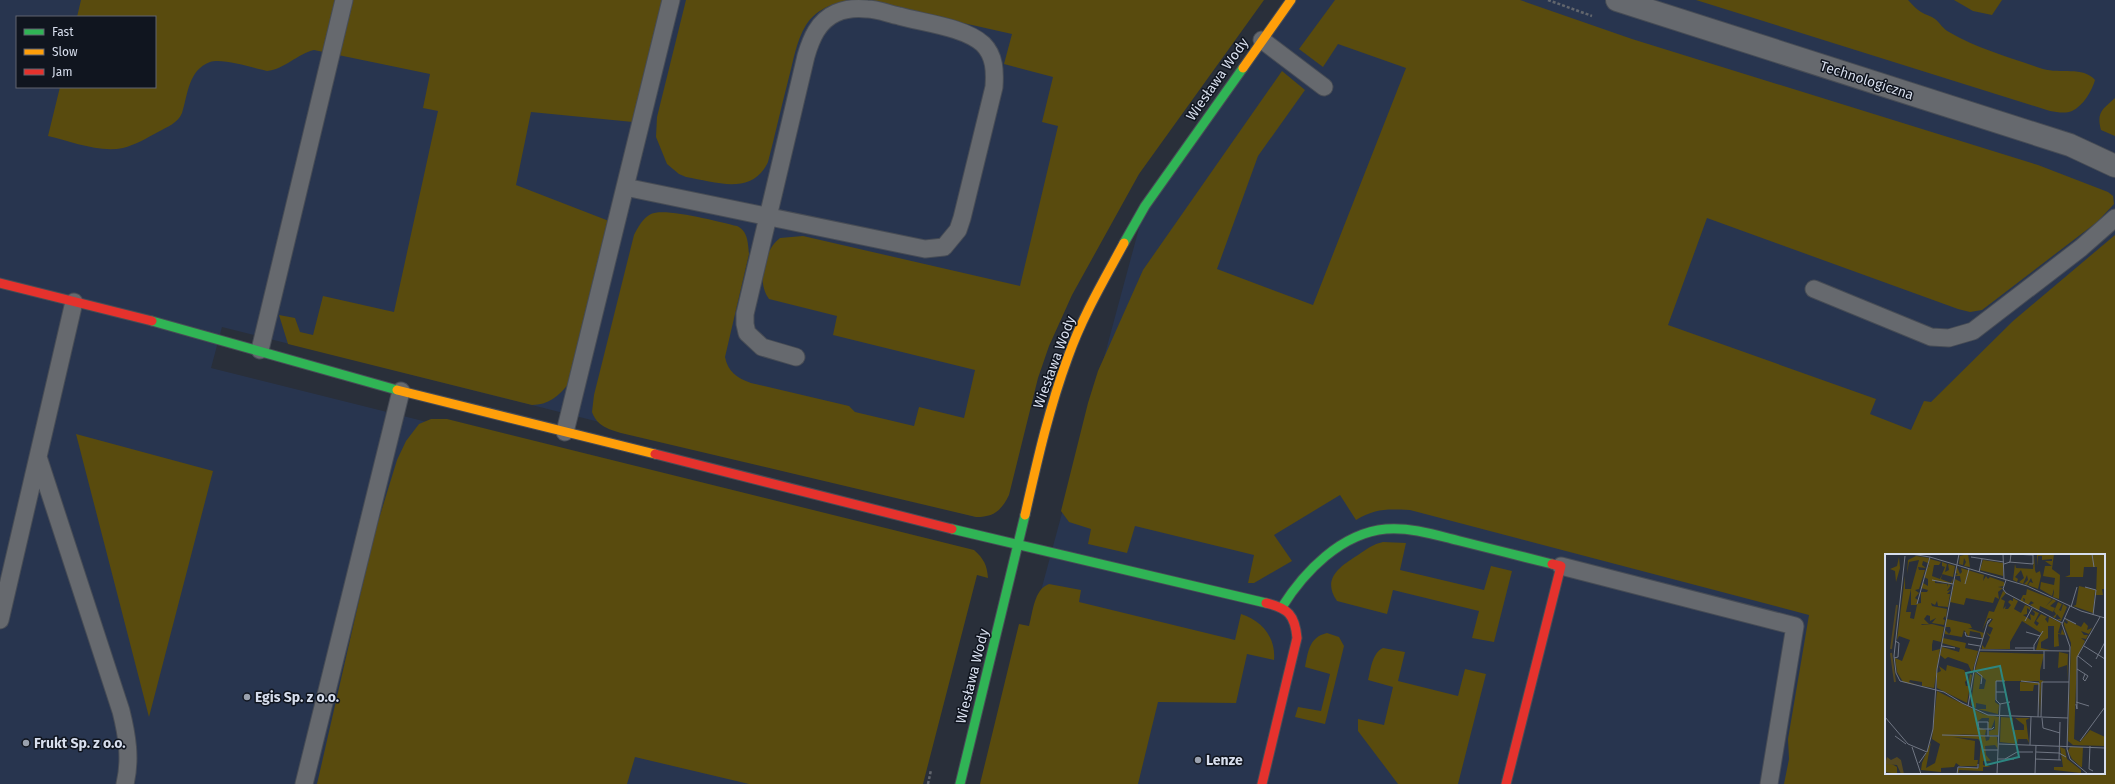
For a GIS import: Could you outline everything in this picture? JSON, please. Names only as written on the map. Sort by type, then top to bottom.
[{"type":"street","name":"Wiesława Wody","points":[[960,784],[1047,422],[1068,356],[1095,295],[1145,206],[1291,0]]},
{"type":"street","name":"Technologiczna","points":[[1617,0],[2070,145],[2115,166]]},
{"type":"street","points":[[0,283],[260,350],[402,391],[1018,546],[1282,607],[1296,623],[1297,638],[1262,784]]},
{"type":"street","points":[[1282,607],[1292,591],[1310,569],[1330,554],[1374,531],[1409,529],[1561,566],[1506,784]]},
{"type":"lane","points":[[260,350],[344,0]]},
{"type":"lane","points":[[565,432],[671,0]]},
{"type":"lane","points":[[625,187],[768,216],[925,249],[944,247],[958,230],[962,218],[992,99],[994,87],[993,62],[983,45],[973,37],[954,30],[867,9],[836,13],[827,19],[816,30],[810,41],[768,216],[745,314],[747,333],[753,340],[762,347],[796,357]]},
{"type":"lane","points":[[1262,40],[1324,87]]},
{"type":"lane","points":[[1814,289],[1931,337],[1949,338],[1973,331],[2081,248],[2115,218]]},
{"type":"lane","points":[[0,620],[74,302]]},
{"type":"lane","points":[[304,784],[402,391]]},
{"type":"lane","points":[[38,457],[121,711],[128,747],[125,784]]},
{"type":"lane","points":[[1561,566],[1795,626],[1769,784]]},
{"type":"path","points":[[928,784],[932,769]]},
{"type":"shaded area","points":[[0,0],[895,0],[1059,41],[1074,161],[995,466],[976,517],[222,327],[211,368],[954,554],[898,784],[0,784]]},
{"type":"shaded area","points":[[81,0],[663,0],[633,122],[531,112],[516,185],[609,221],[569,383],[553,399],[538,405],[532,405],[288,344],[279,315],[295,318],[300,332],[313,335],[323,296],[394,312],[438,111],[423,108],[430,74],[314,50],[285,65],[267,71],[230,62],[210,62],[197,71],[193,77],[182,113],[172,124],[141,141],[123,148],[95,148],[48,136],[60,88],[156,88],[156,16],[77,16]]},
{"type":"shaded area","points":[[686,0],[856,0],[828,6],[816,14],[806,25],[795,52],[768,162],[761,173],[753,179],[743,183],[721,183],[686,177],[679,174],[667,164],[656,137],[657,117]]},
{"type":"shaded area","points":[[861,0],[1264,0],[1139,174],[1072,295],[1049,346],[1038,378],[1009,495],[1000,509],[988,516],[976,517],[621,433],[600,424],[592,412],[594,395],[634,235],[641,223],[648,216],[658,212],[668,212],[737,226],[741,228],[745,234],[748,242],[749,254],[725,357],[728,367],[737,377],[751,383],[849,406],[855,412],[914,426],[919,407],[964,418],[975,370],[833,335],[837,316],[769,299],[763,284],[766,258],[774,243],[780,238],[803,236],[1020,286],[1058,126],[1042,122],[1053,77],[1004,64],[1012,34]]},
{"type":"shaded area","points":[[1293,0],[2115,0],[2115,784],[993,784],[1015,687],[1145,206]]},
{"type":"shaded area","points":[[1335,0],[1520,0],[1632,39],[2038,165],[2108,192],[2113,196],[2114,204],[2097,222],[1982,310],[1970,312],[1958,309],[1707,218],[1668,325],[1876,399],[1870,414],[1911,430],[1924,401],[1931,402],[2013,321],[2115,235],[2115,784],[1784,784],[1789,759],[1788,739],[1809,615],[1410,510],[1395,509],[1376,511],[1356,520],[1340,495],[1274,535],[1292,561],[1254,583],[1248,583],[1254,555],[1135,526],[1127,553],[1088,544],[1091,529],[1069,522],[1061,511],[1088,403],[1098,371],[1143,270],[1282,71],[1305,90],[1258,156],[1217,269],[1313,305],[1406,68],[1338,44],[1323,67],[1299,49]]},
{"type":"shaded area","points":[[1696,0],[1908,0],[1919,11],[1935,19],[1947,31],[1995,53],[2043,69],[2084,73],[2095,80],[2092,89],[2080,106],[2076,109],[2067,112],[2050,111]]},
{"type":"shaded area","points":[[1954,0],[2002,0],[1992,15],[1973,11]]},
{"type":"shaded area","points":[[2115,98],[2115,136],[2101,130],[2099,119],[2104,108]]},
{"type":"shaded area","points":[[431,419],[447,419],[974,550],[984,562],[987,569],[988,578],[977,575],[923,784],[749,784],[635,757],[627,784],[317,784],[374,535],[397,460],[406,441],[419,424]]},
{"type":"shaded area","points":[[76,434],[213,471],[149,717]]},
{"type":"shaded area","points":[[1383,542],[1406,543],[1400,570],[1484,590],[1491,566],[1512,571],[1494,642],[1472,638],[1479,611],[1393,590],[1387,614],[1337,601],[1331,586],[1332,579],[1335,574],[1345,564],[1367,549]]},
{"type":"shaded area","points":[[1049,584],[1081,590],[1079,602],[1235,640],[1241,614],[1255,621],[1266,631],[1273,644],[1274,660],[1247,654],[1236,703],[1158,702],[1138,784],[980,784],[1019,624],[1029,626],[1037,596],[1044,587]]},
{"type":"shaded area","points":[[1327,633],[1339,637],[1344,646],[1325,724],[1295,717],[1298,707],[1321,711],[1330,674],[1305,667],[1310,646],[1316,638]]},
{"type":"shaded area","points":[[1383,648],[1405,652],[1398,681],[1458,696],[1465,669],[1486,674],[1458,784],[1398,784],[1358,731],[1358,719],[1384,725],[1393,687],[1368,680],[1374,657],[1379,650]]},
{"type":"traffic: fast","points":[[1124,243],[1145,206],[1243,68]]},
{"type":"traffic: fast","points":[[152,321],[397,390]]},
{"type":"traffic: fast","points":[[960,784],[1025,515]]},
{"type":"traffic: fast","points":[[952,529],[1266,603]]},
{"type":"traffic: fast","points":[[1282,607],[1301,581],[1325,556],[1354,538],[1370,532],[1386,529],[1405,529],[1423,532],[1552,564]]},
{"type":"traffic: slow","points":[[1243,68],[1291,0]]},
{"type":"traffic: slow","points":[[1025,515],[1049,415],[1061,376],[1087,313],[1124,243]]},
{"type":"traffic: slow","points":[[397,390],[655,454]]},
{"type":"traffic: jam","points":[[0,283],[152,321]]},
{"type":"traffic: jam","points":[[655,454],[952,529]]},
{"type":"traffic: jam","points":[[1506,784],[1561,566],[1552,564]]},
{"type":"traffic: jam","points":[[1262,784],[1297,638],[1296,630],[1289,614],[1280,607],[1266,603]]},
{"type":"place","name":"Egis Sp. z o.o.","points":[[247,697]]},
{"type":"place","name":"Frukt Sp. z o.o.","points":[[26,743]]},
{"type":"place","name":"Lenze","points":[[1198,760]]}]
